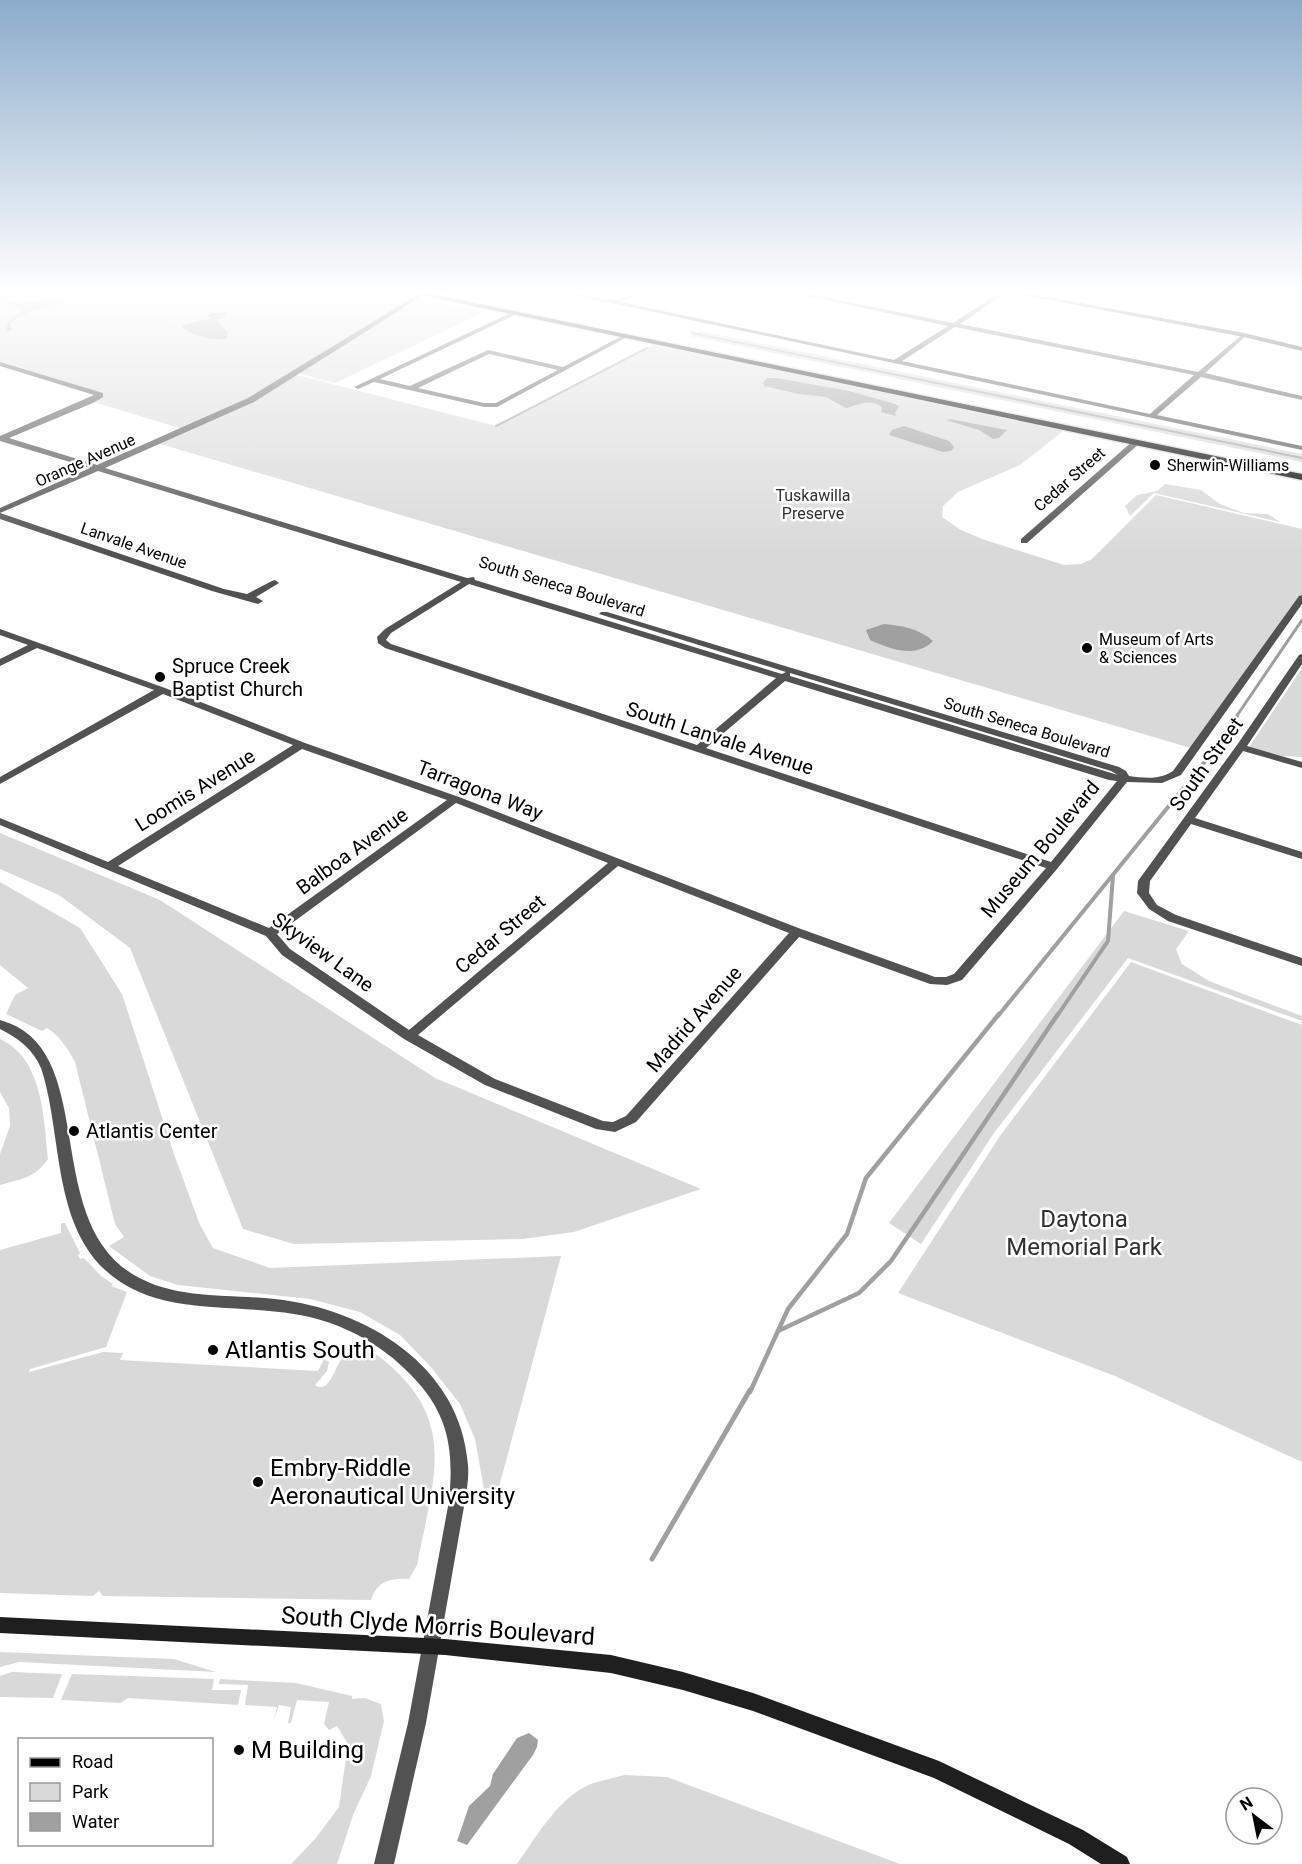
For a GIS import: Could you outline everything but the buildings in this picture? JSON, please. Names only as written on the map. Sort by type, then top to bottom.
[{"type":"main road","points":[[827,378],[1302,477]]},
{"type":"main road","points":[[863,378],[1302,469]]},
{"type":"main road","points":[[900,393],[939,394]]},
{"type":"main road","points":[[929,399],[966,399]]},
{"type":"main road","points":[[1137,442],[1170,441]]},
{"type":"main road","name":"South Clyde Morris Boulevard","points":[[0,1625],[430,1646],[611,1664],[683,1681],[753,1702],[939,1770],[1076,1837],[1120,1864]]},
{"type":"street","points":[[12,434],[98,397],[98,393],[47,378]]},
{"type":"street","name":"Orange Avenue","points":[[0,511],[251,400],[284,378]]},
{"type":"street","points":[[358,387],[377,378]]},
{"type":"street","points":[[410,389],[433,378]]},
{"type":"street","points":[[373,380],[490,406],[497,405],[547,378]]},
{"type":"street","points":[[970,378],[1302,448]]},
{"type":"street","points":[[1151,417],[1195,378]]},
{"type":"street","points":[[1217,378],[1302,398]]},
{"type":"street","name":"South Seneca Boulevard","points":[[0,436],[12,434],[220,501],[948,723],[1101,777],[1125,778]]},
{"type":"street","name":"South Seneca Boulevard","points":[[0,436],[99,468],[220,501]]},
{"type":"street","name":"Cedar Street","points":[[1024,541],[1137,442]]},
{"type":"street","name":"Lanvale Avenue","points":[[0,516],[129,557],[212,588],[253,599],[275,583]]},
{"type":"street","name":"South Lanvale Avenue","points":[[473,578],[381,637],[381,641],[388,646],[1053,867]]},
{"type":"street","name":"Museum Boulevard","points":[[947,981],[958,977],[1053,867],[1125,778],[1161,781],[1170,779],[1177,773],[1302,598]]},
{"type":"street","name":"Tarragona Way","points":[[0,632],[162,690],[301,745],[455,799],[797,932],[934,981],[947,981]]},
{"type":"street","points":[[0,663],[36,645]]},
{"type":"street","name":"South Street","points":[[1302,657],[1241,747],[1144,881],[1143,893],[1153,907],[1172,918],[1302,962]]},
{"type":"street","points":[[698,750],[787,674]]},
{"type":"street","points":[[0,781],[162,690]]},
{"type":"street","name":"Loomis Avenue","points":[[108,867],[301,745]]},
{"type":"street","points":[[1241,747],[1302,765]]},
{"type":"street","name":"Balboa Avenue","points":[[270,933],[455,799]]},
{"type":"street","points":[[1189,820],[1302,856]]},
{"type":"street","name":"Skyview Lane","points":[[0,821],[270,933],[286,952],[409,1036],[490,1082],[601,1126],[615,1127]]},
{"type":"street","name":"Cedar Street","points":[[409,1036],[616,862]]},
{"type":"street","name":"Madrid Avenue","points":[[615,1127],[632,1119],[797,932]]},
{"type":"street","points":[[0,1024],[32,1044],[44,1059],[52,1083],[77,1213],[98,1253],[112,1267],[144,1287],[175,1296],[202,1301],[295,1308],[350,1322],[399,1352],[436,1394],[449,1419],[460,1465],[457,1502],[417,1723],[384,1864]]},
{"type":"green space","name":"Tuskawilla Preserve","points":[[45,378],[309,378],[496,426],[589,378],[826,378],[1067,428],[1020,465],[958,492],[943,506],[942,517],[961,530],[1064,565],[1081,564],[1092,559],[1156,495],[1302,529],[1302,598],[1194,749],[157,443],[186,430],[90,401],[100,395]]},
{"type":"green space","points":[[316,378],[346,378],[335,383]]},
{"type":"green space","points":[[894,378],[931,378],[1302,454],[1302,462]]},
{"type":"green space","points":[[1165,484],[1201,490],[1220,504],[1244,513],[1268,514],[1280,522],[1154,493],[1130,516],[1125,506],[1137,495],[1157,491]]},
{"type":"green space","points":[[1302,668],[1302,757],[1282,756],[1249,747]]},
{"type":"green space","points":[[0,833],[160,900],[435,1078],[701,1189],[574,1232],[523,1239],[294,1244],[243,1229],[130,948],[59,895],[0,869]]},
{"type":"green space","points":[[0,882],[80,928],[122,994],[175,1157],[200,1225],[213,1248],[270,1268],[561,1256],[499,1487],[484,1489],[475,1439],[460,1404],[430,1366],[400,1335],[360,1312],[310,1299],[178,1285],[150,1276],[109,1246],[124,1237],[115,1224],[75,1062],[52,1031],[47,1028],[42,1031],[6,1014],[15,995],[28,988],[0,965]]},
{"type":"green space","points":[[1124,911],[1189,931],[1176,949],[1182,964],[1209,981],[1302,1016],[1302,1021],[1128,958],[994,1133],[921,1244],[889,1223]]},
{"type":"green space","name":"Daytona Memorial Park","points":[[1131,962],[1302,1025],[1302,1462],[1115,1376],[898,1293],[1000,1136]]},
{"type":"green space","points":[[0,1039],[14,1048],[25,1060],[33,1075],[39,1091],[48,1159],[33,1174],[0,1185],[0,1154],[10,1126],[9,1108],[0,1092]]},
{"type":"green space","points":[[61,1223],[65,1223],[80,1253],[78,1255],[80,1259],[84,1258],[101,1276],[113,1284],[111,1286],[127,1292],[106,1347],[30,1369],[29,1372],[103,1352],[123,1353],[120,1360],[318,1371],[324,1359],[329,1362],[327,1371],[315,1385],[320,1387],[325,1386],[332,1378],[342,1359],[368,1348],[397,1372],[417,1396],[429,1420],[434,1445],[434,1471],[430,1499],[417,1565],[409,1579],[386,1582],[377,1589],[371,1600],[103,1596],[99,1591],[93,1596],[0,1593],[0,1250],[61,1233]]},
{"type":"green space","points":[[0,1652],[174,1659],[216,1672],[19,1662],[0,1667]]},
{"type":"green space","points":[[12,1672],[62,1674],[53,1698],[0,1697],[0,1676]]},
{"type":"green space","points":[[72,1674],[214,1679],[212,1690],[241,1690],[238,1705],[128,1698],[121,1703],[61,1700]]},
{"type":"green space","points":[[220,1679],[296,1683],[352,1696],[352,1699],[365,1698],[381,1704],[384,1721],[371,1776],[353,1815],[337,1864],[291,1864],[315,1839],[339,1807],[348,1744],[337,1726],[329,1730],[324,1724],[329,1702],[297,1700],[291,1723],[288,1723],[291,1707],[279,1705],[273,1722],[277,1707],[245,1705],[248,1685],[219,1684]]},
{"type":"green space","points":[[625,1775],[667,1777],[900,1864],[517,1864],[541,1829],[570,1797],[593,1783]]},
{"type":"water","points":[[767,378],[849,391],[899,406],[895,413],[896,416],[881,412],[882,407],[873,403],[846,408],[826,397],[764,386],[763,383]]},
{"type":"water","points":[[946,420],[1007,430],[999,438],[993,439],[979,430]]},
{"type":"water","points":[[904,426],[949,441],[954,447],[951,451],[943,452],[889,435],[892,430]]},
{"type":"water","points":[[884,624],[910,628],[933,641],[918,650],[902,651],[870,640],[866,630]]},
{"type":"water","points":[[529,1733],[538,1740],[533,1755],[467,1845],[457,1841],[469,1806],[490,1786],[493,1774],[517,1738]]},
{"type":"waterway","points":[[496,426],[589,378]]},
{"type":"waterway","points":[[912,378],[1302,458]]},
{"type":"waterway","points":[[1236,717],[1302,620]]},
{"type":"waterway","points":[[998,1016],[1212,753],[1237,716]]},
{"type":"waterway","points":[[1057,1016],[1108,941],[1113,876]]},
{"type":"waterway","points":[[750,1392],[788,1309],[847,1234],[866,1178],[999,1014]]},
{"type":"waterway","points":[[778,1331],[859,1293],[891,1261],[1058,1014]]},
{"type":"waterway","points":[[652,1559],[750,1390]]},
{"type":"place","name":"Sherwin-Williams","points":[[1155,465]]},
{"type":"place","name":"Museum of Arts & Sciences","points":[[1087,648]]},
{"type":"place","name":"Spruce Creek Baptist Church","points":[[160,677]]},
{"type":"place","name":"Atlantis Center","points":[[74,1131]]},
{"type":"place","name":"Atlantis South","points":[[213,1350]]},
{"type":"place","name":"Embry-Riddle Aeronautical University","points":[[258,1482]]},
{"type":"place","name":"M Building","points":[[239,1750]]}]
